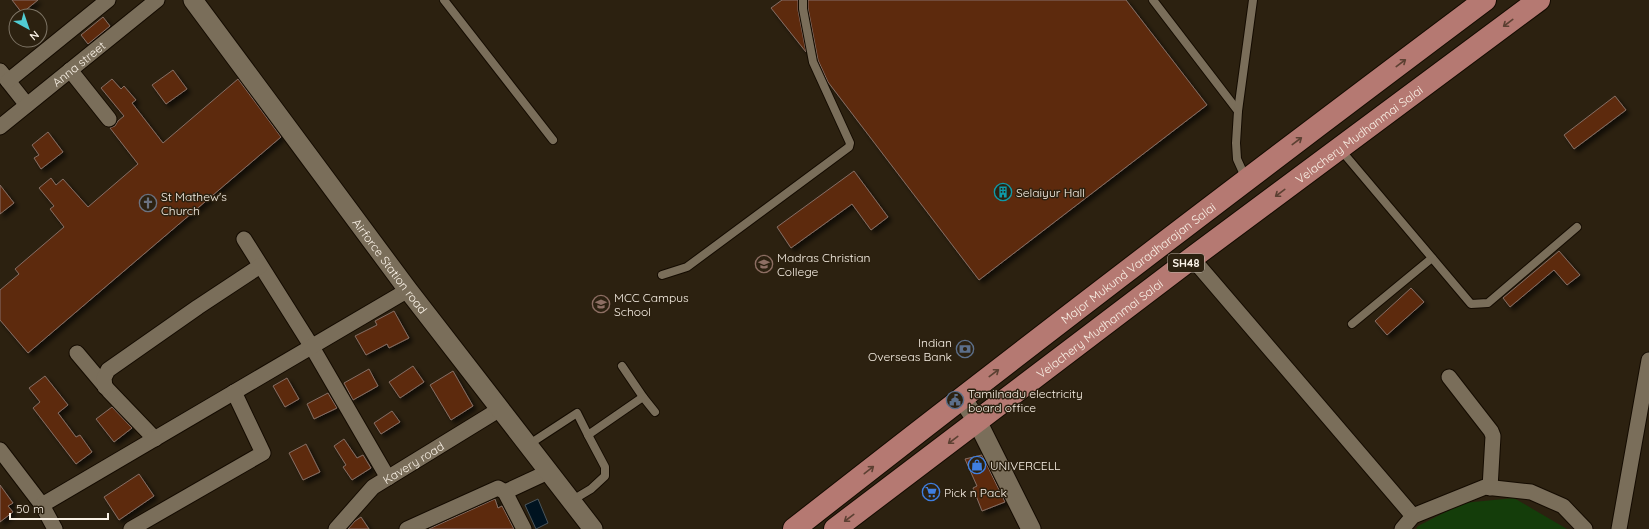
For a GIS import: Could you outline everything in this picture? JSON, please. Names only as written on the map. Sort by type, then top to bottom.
[{"type":"main road","name":"Major Mukund Varadharajan Salai","points":[[794,529],[1246,180],[1485,0]]},
{"type":"main road","name":"Velachery Mudhanmai Salai","points":[[835,529],[1192,258],[1539,0]]},
{"type":"street","points":[[27,105],[4,76],[108,0]]},
{"type":"street","name":"Anna street","points":[[0,127],[157,0]]},
{"type":"street","name":"Airforce Station road","points":[[192,0],[408,290],[593,529]]},
{"type":"street","points":[[70,70],[109,119]]},
{"type":"street","points":[[244,239],[312,347],[388,478]]},
{"type":"street","points":[[1192,258],[1413,516]]},
{"type":"street","points":[[105,387],[104,378],[108,370],[260,266]]},
{"type":"street","points":[[42,505],[408,290]]},
{"type":"street","points":[[77,353],[105,387],[155,439]]},
{"type":"street","points":[[1619,529],[1649,360]]},
{"type":"street","points":[[1449,377],[1493,436],[1490,488]]},
{"type":"street","points":[[131,529],[263,453],[234,392]]},
{"type":"street","points":[[962,398],[977,422],[1031,529]]},
{"type":"street","name":"Kavery road","points":[[336,529],[373,487],[500,409]]},
{"type":"street","points":[[1,453],[42,505],[55,529]]},
{"type":"street","points":[[505,492],[548,472]]},
{"type":"street","points":[[1402,529],[1413,516],[1485,487],[1531,492],[1563,506],[1585,529]]},
{"type":"street","points":[[414,528],[498,488],[505,492],[524,529]]},
{"type":"lane","points":[[444,0],[553,140]]},
{"type":"lane","points":[[662,275],[687,268],[849,147],[850,144],[813,62],[803,9],[803,0]]},
{"type":"lane","points":[[1153,0],[1238,111]]},
{"type":"lane","points":[[1246,180],[1237,159],[1236,143],[1238,111],[1253,0]]},
{"type":"lane","points":[[1339,149],[1471,304],[1488,303],[1576,227]]},
{"type":"lane","points":[[1352,324],[1432,258]]},
{"type":"lane","points":[[622,366],[655,412]]},
{"type":"lane","points":[[588,435],[643,397]]},
{"type":"lane","points":[[528,445],[577,413],[605,467],[606,476],[591,489],[571,501]]},
{"type":"green space","points":[[1514,498],[1567,529],[1416,529],[1418,526],[1463,503]]},
{"type":"water","points":[[538,499],[548,523],[536,529],[525,505]]},
{"type":"building","points":[[12,0],[38,0],[28,8],[18,8]]},
{"type":"building","points":[[782,0],[798,0],[798,10],[806,52],[771,8]]},
{"type":"building","name":"Selaiyur Hall","points":[[808,0],[1126,0],[1207,105],[979,280],[828,82],[818,60],[808,8]]},
{"type":"building","points":[[103,17],[110,26],[88,44],[81,35]]},
{"type":"building","points":[[173,70],[187,89],[166,104],[152,85]]},
{"type":"building","name":"St Mathew's Church","points":[[112,79],[121,89],[124,86],[136,100],[132,103],[163,143],[238,79],[281,137],[28,353],[0,320],[0,290],[19,274],[15,269],[64,227],[50,209],[54,206],[39,188],[51,178],[56,185],[63,179],[88,207],[138,164],[110,128],[115,126],[124,116],[101,88]]},
{"type":"building","points":[[1615,96],[1626,110],[1574,149],[1564,135]]},
{"type":"building","points":[[48,132],[63,152],[41,169],[34,158],[39,155],[32,145]]},
{"type":"building","points":[[854,171],[888,217],[871,230],[852,204],[791,248],[777,227]]},
{"type":"building","points":[[0,185],[14,203],[0,214]]},
{"type":"building","points":[[1559,251],[1580,275],[1567,285],[1554,270],[1510,307],[1503,298]]},
{"type":"building","points":[[1411,288],[1424,302],[1387,335],[1375,321]]},
{"type":"building","points":[[394,311],[409,338],[389,348],[387,344],[366,355],[355,336],[377,325],[375,321]]},
{"type":"building","points":[[413,366],[424,382],[400,398],[389,382]]},
{"type":"building","points":[[369,369],[378,386],[353,400],[344,383]]},
{"type":"building","points":[[453,371],[473,406],[451,420],[430,385]]},
{"type":"building","points":[[45,376],[68,405],[58,413],[76,437],[80,435],[92,452],[76,464],[33,408],[40,402],[29,388]]},
{"type":"building","points":[[287,378],[299,399],[285,407],[273,386]]},
{"type":"building","points":[[328,393],[337,408],[314,419],[307,404]]},
{"type":"building","points":[[112,407],[132,428],[114,442],[96,419]]},
{"type":"building","points":[[392,411],[400,422],[381,434],[374,423]]},
{"type":"building","points":[[344,439],[357,458],[363,455],[371,468],[352,480],[343,467],[346,465],[334,446]]},
{"type":"building","points":[[306,444],[320,472],[303,480],[289,453]]},
{"type":"building","points":[[982,455],[1005,502],[982,511],[973,488],[977,486],[965,459]]},
{"type":"building","points":[[139,474],[154,496],[119,520],[104,497]]},
{"type":"building","points":[[0,485],[13,503],[8,506],[13,512],[0,522]]},
{"type":"building","points":[[495,499],[498,508],[502,506],[514,529],[429,529]]},
{"type":"building","points":[[361,517],[369,529],[348,529],[355,521]]},
{"type":"place","name":"Selaiyur Hall","points":[[1003,192]]},
{"type":"place","name":"St Mathew's Church","points":[[148,203]]},
{"type":"place","name":"Madras Christian College","points":[[764,264]]},
{"type":"place","name":"MCC Campus School","points":[[601,304]]},
{"type":"place","name":"Indian Overseas Bank","points":[[965,349]]},
{"type":"place","name":"Tamilnadu electricity board office","points":[[955,400]]},
{"type":"place","name":"UNIVERCELL","points":[[977,465]]},
{"type":"place","name":"Pick n Pack","points":[[931,492]]}]
